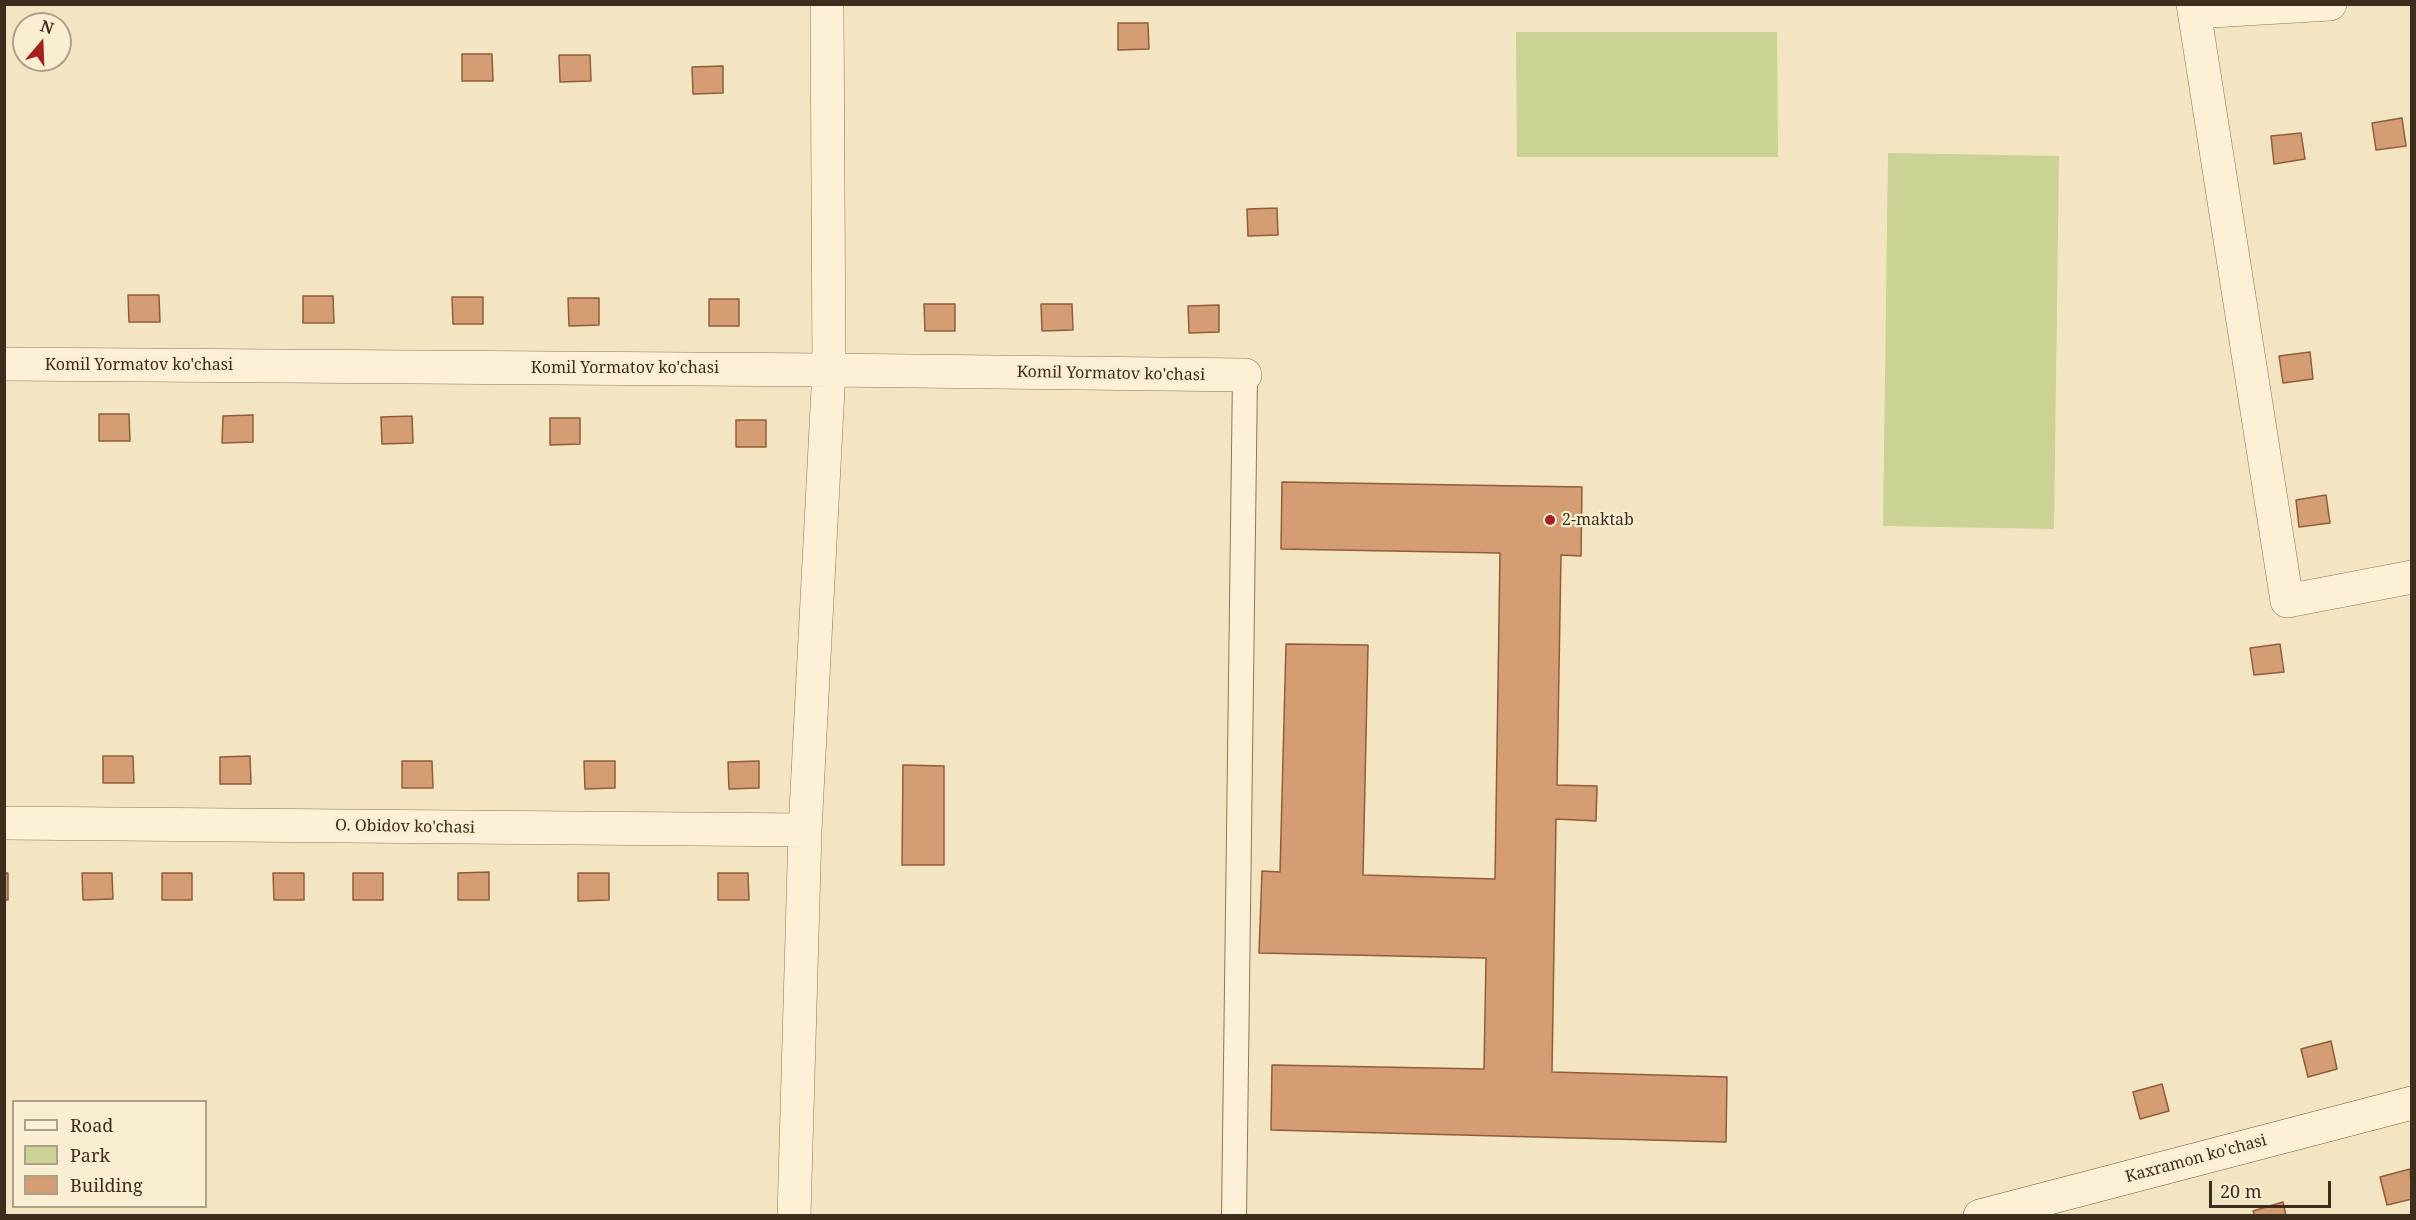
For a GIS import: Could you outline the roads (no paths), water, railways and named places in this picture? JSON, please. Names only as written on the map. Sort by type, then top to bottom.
[{"type":"street","points":[[794,1215],[805,830],[829,370],[827,4]]},
{"type":"street","points":[[2330,4],[2194,8],[2287,601],[2412,577]]},
{"type":"street","name":"Komil Yormatov ko'chasi","points":[[4,364],[1245,375]]},
{"type":"street","name":"O. Obidov ko'chasi","points":[[4,823],[805,830]]},
{"type":"street","name":"Kaxramon ko'chasi","points":[[1980,1215],[2412,1103]]},
{"type":"lane","points":[[1233,1215],[1245,375]]},
{"type":"place","name":"2-maktab","points":[[1550,520]]}]
